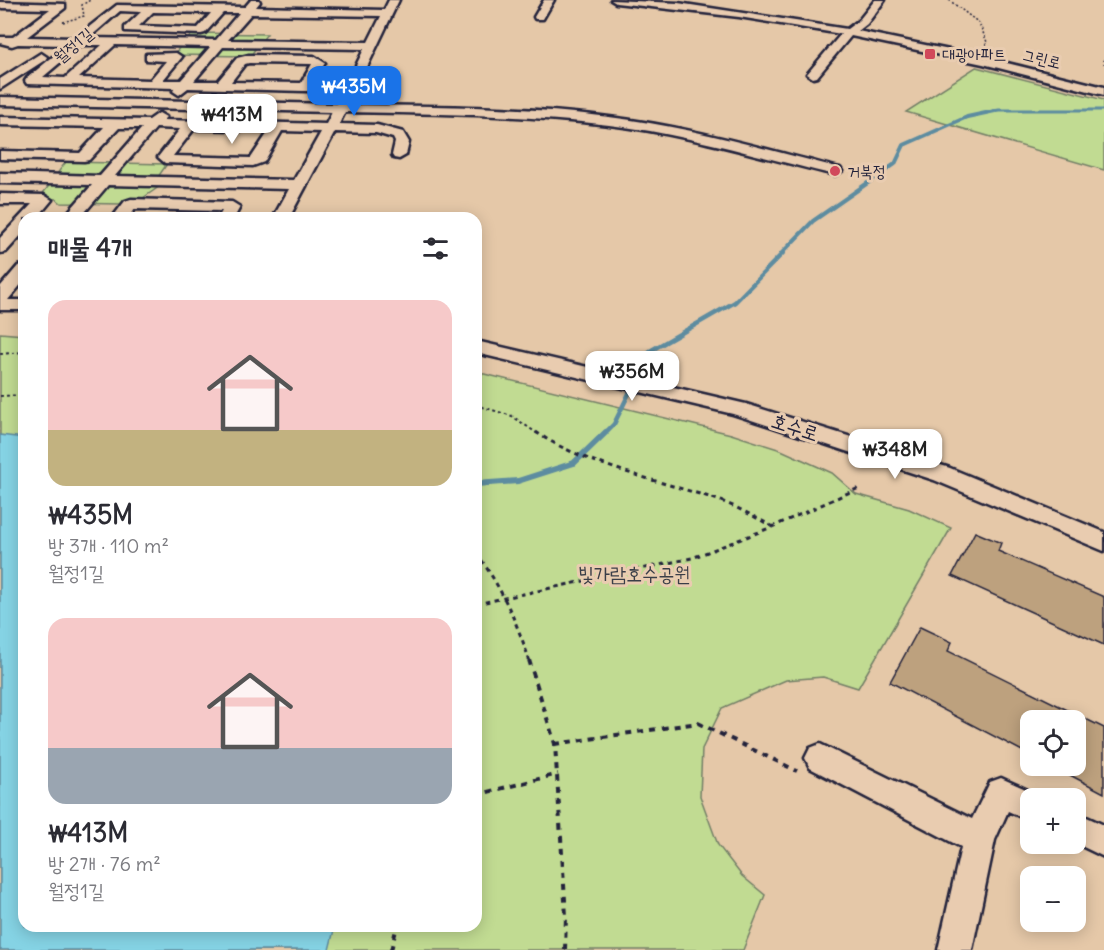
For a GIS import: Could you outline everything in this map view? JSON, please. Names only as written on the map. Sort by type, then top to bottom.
[{"type":"street","points":[[0,85],[27,69],[111,0]]},
{"type":"street","points":[[539,17],[549,0]]},
{"type":"street","name":"그린로","points":[[616,0],[761,16],[979,59],[1104,91]]},
{"type":"street","points":[[813,74],[848,33],[863,22],[880,0]]},
{"type":"street","points":[[0,5],[61,6],[0,51]]},
{"type":"street","points":[[8,16],[24,5]]},
{"type":"street","points":[[76,212],[170,105],[184,84],[252,5]]},
{"type":"street","name":"월정1길","points":[[351,88],[31,81],[117,8],[220,10],[252,5],[280,11],[346,17],[392,6]]},
{"type":"street","name":"월정1길","points":[[284,212],[331,128],[392,6]]},
{"type":"street","points":[[151,8],[129,29],[201,30],[220,10]]},
{"type":"street","points":[[271,24],[280,11]]},
{"type":"street","points":[[300,33],[330,33]]},
{"type":"street","points":[[0,40],[371,46]]},
{"type":"street","name":"월정1길","points":[[68,82],[112,42]]},
{"type":"street","name":"월정1길","points":[[96,56],[119,56]]},
{"type":"street","points":[[142,57],[176,57],[153,84]]},
{"type":"street","points":[[222,85],[242,61],[249,59],[314,60],[319,63],[305,87]]},
{"type":"street","points":[[0,101],[470,109],[610,121],[692,135],[835,171]]},
{"type":"street","points":[[0,121],[377,129],[398,135],[402,142],[399,154]]},
{"type":"street","points":[[7,141],[28,121]]},
{"type":"street","points":[[0,156],[84,157],[116,123]]},
{"type":"street","points":[[190,125],[165,156],[170,160],[253,162],[259,159],[278,127]]},
{"type":"street","points":[[0,178],[299,185]]},
{"type":"street","points":[[0,200],[44,200],[33,212]]},
{"type":"street","points":[[125,212],[131,204],[232,207],[229,212]]},
{"type":"street","points":[[18,228],[0,248],[18,248]]},
{"type":"street","points":[[0,298],[18,277]]},
{"type":"street","points":[[0,305],[18,306]]},
{"type":"street","name":"호수로","points":[[482,348],[694,397],[942,474],[1104,542]]},
{"type":"street","points":[[808,765],[979,839]]},
{"type":"street","points":[[955,950],[979,839],[1000,792],[1020,801]]},
{"type":"street","points":[[1086,832],[1104,841]]},
{"type":"path","points":[[949,0],[972,16],[982,28],[987,42],[979,59]]},
{"type":"path","points":[[1104,59],[1104,64]]},
{"type":"path","points":[[0,354],[18,352]]},
{"type":"path","points":[[0,396],[18,395]]},
{"type":"path","points":[[482,407],[512,416],[554,445],[721,501],[772,526]]},
{"type":"path","points":[[482,603],[692,558],[859,488]]},
{"type":"path","points":[[482,561],[503,598],[527,653],[555,744],[566,916],[565,950]]},
{"type":"path","points":[[555,744],[699,723],[808,765]]},
{"type":"path","points":[[482,793],[558,773]]},
{"type":"path","points":[[391,950],[396,932]]},
{"type":"green space","points":[[193,33],[267,34],[250,56],[173,55]]},
{"type":"green space","points":[[976,67],[1104,100],[1104,170],[906,112]]},
{"type":"green space","points":[[66,162],[167,164],[153,184],[163,184],[140,200],[127,200],[120,204],[61,203],[56,199],[39,198]]},
{"type":"green space","name":"빛가람호수공원","points":[[0,333],[18,334],[18,932],[482,932],[482,373],[731,434],[781,450],[832,473],[856,494],[909,509],[951,528],[858,688],[823,677],[786,680],[722,708],[702,749],[700,796],[718,845],[742,876],[765,895],[743,950],[0,950]]},
{"type":"water","points":[[0,435],[18,437],[18,932],[334,932],[329,950],[0,950]]},
{"type":"building","points":[[975,532],[1001,543],[998,551],[1104,597],[1104,645],[952,576]]},
{"type":"building","points":[[920,627],[952,642],[948,651],[1068,710],[1020,710],[1020,750],[890,682]]},
{"type":"building","points":[[1086,719],[1104,728],[1104,793],[1072,776],[1086,776]]},
{"type":"waterway","points":[[988,112],[999,110],[1104,110]]},
{"type":"waterway","points":[[781,254],[813,221],[895,164],[904,145],[967,117],[995,111]]},
{"type":"waterway","points":[[606,432],[614,424],[650,351],[735,302],[783,253]]},
{"type":"waterway","points":[[482,484],[518,481],[574,463],[606,432]]},
{"type":"place","name":"대광아파트","points":[[930,54]]},
{"type":"place","name":"거북정","points":[[835,171]]}]
